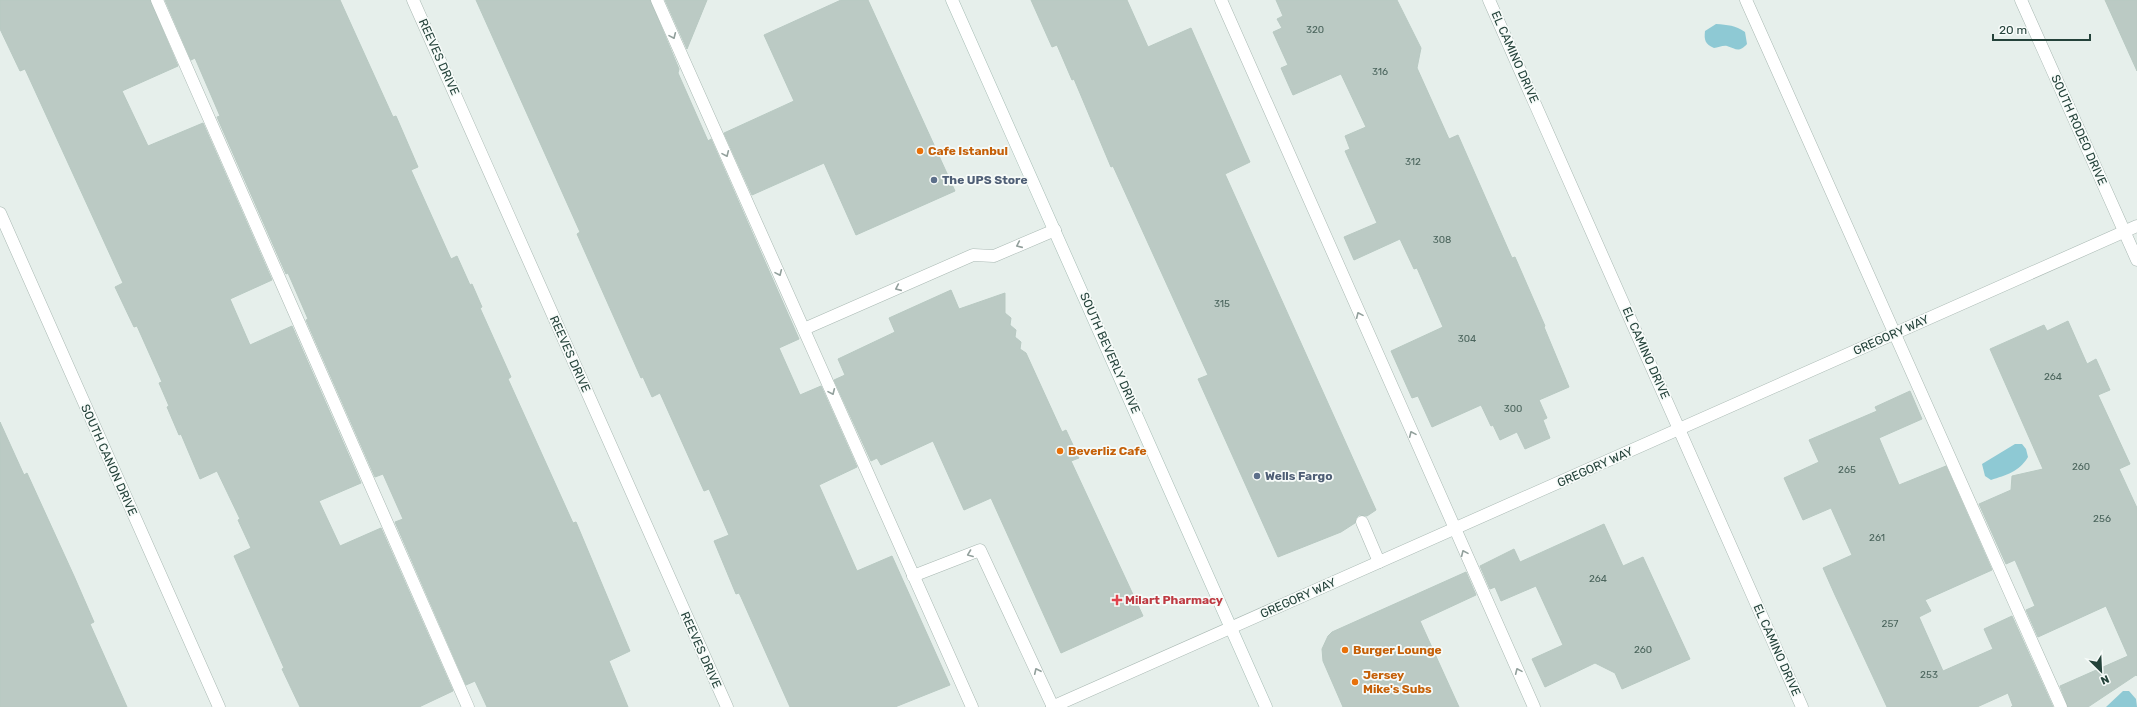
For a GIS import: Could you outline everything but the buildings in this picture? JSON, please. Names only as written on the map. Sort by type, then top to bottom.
[{"type":"street","points":[[157,0],[468,707]]},
{"type":"street","name":"REEVES DRIVE","points":[[413,0],[727,707]]},
{"type":"street","points":[[658,0],[972,707]]},
{"type":"street","name":"SOUTH BEVERLY DRIVE","points":[[952,0],[1266,707]]},
{"type":"street","points":[[1221,0],[1534,707]]},
{"type":"street","name":"EL CAMINO DRIVE","points":[[1489,0],[1802,707]]},
{"type":"street","points":[[1746,0],[2060,707]]},
{"type":"street","name":"SOUTH RODEO DRIVE","points":[[2021,0],[2137,260]]},
{"type":"street","name":"SOUTH CANON DRIVE","points":[[0,213],[219,707]]},
{"type":"street","name":"GREGORY WAY","points":[[1053,707],[2137,226]]},
{"type":"street","points":[[804,329],[973,255],[994,256],[1055,230]]},
{"type":"street","points":[[1362,522],[1379,562]]},
{"type":"street","points":[[914,576],[980,550],[1053,707]]},
{"type":"water","points":[[1716,24],[1728,25],[1745,32],[1747,44],[1742,49],[1735,49],[1727,46],[1714,48],[1709,45],[1706,41],[1705,31]]},
{"type":"water","points":[[2015,444],[2022,444],[2026,449],[2028,457],[2021,466],[2012,472],[1991,480],[1985,476],[1982,464]]},
{"type":"water","points":[[2123,691],[2129,691],[2136,699],[2137,707],[2106,707]]},
{"type":"place","name":"Cafe Istanbul","points":[[920,151]]},
{"type":"place","name":"The UPS Store","points":[[934,180]]},
{"type":"place","name":"Beverliz Cafe","points":[[1060,451]]},
{"type":"place","name":"Wells Fargo","points":[[1257,476]]},
{"type":"place","name":"Milart Pharmacy","points":[[1117,600]]},
{"type":"place","name":"Burger Lounge","points":[[1345,650]]},
{"type":"place","name":"Jersey Mike's Subs","points":[[1355,682]]}]
